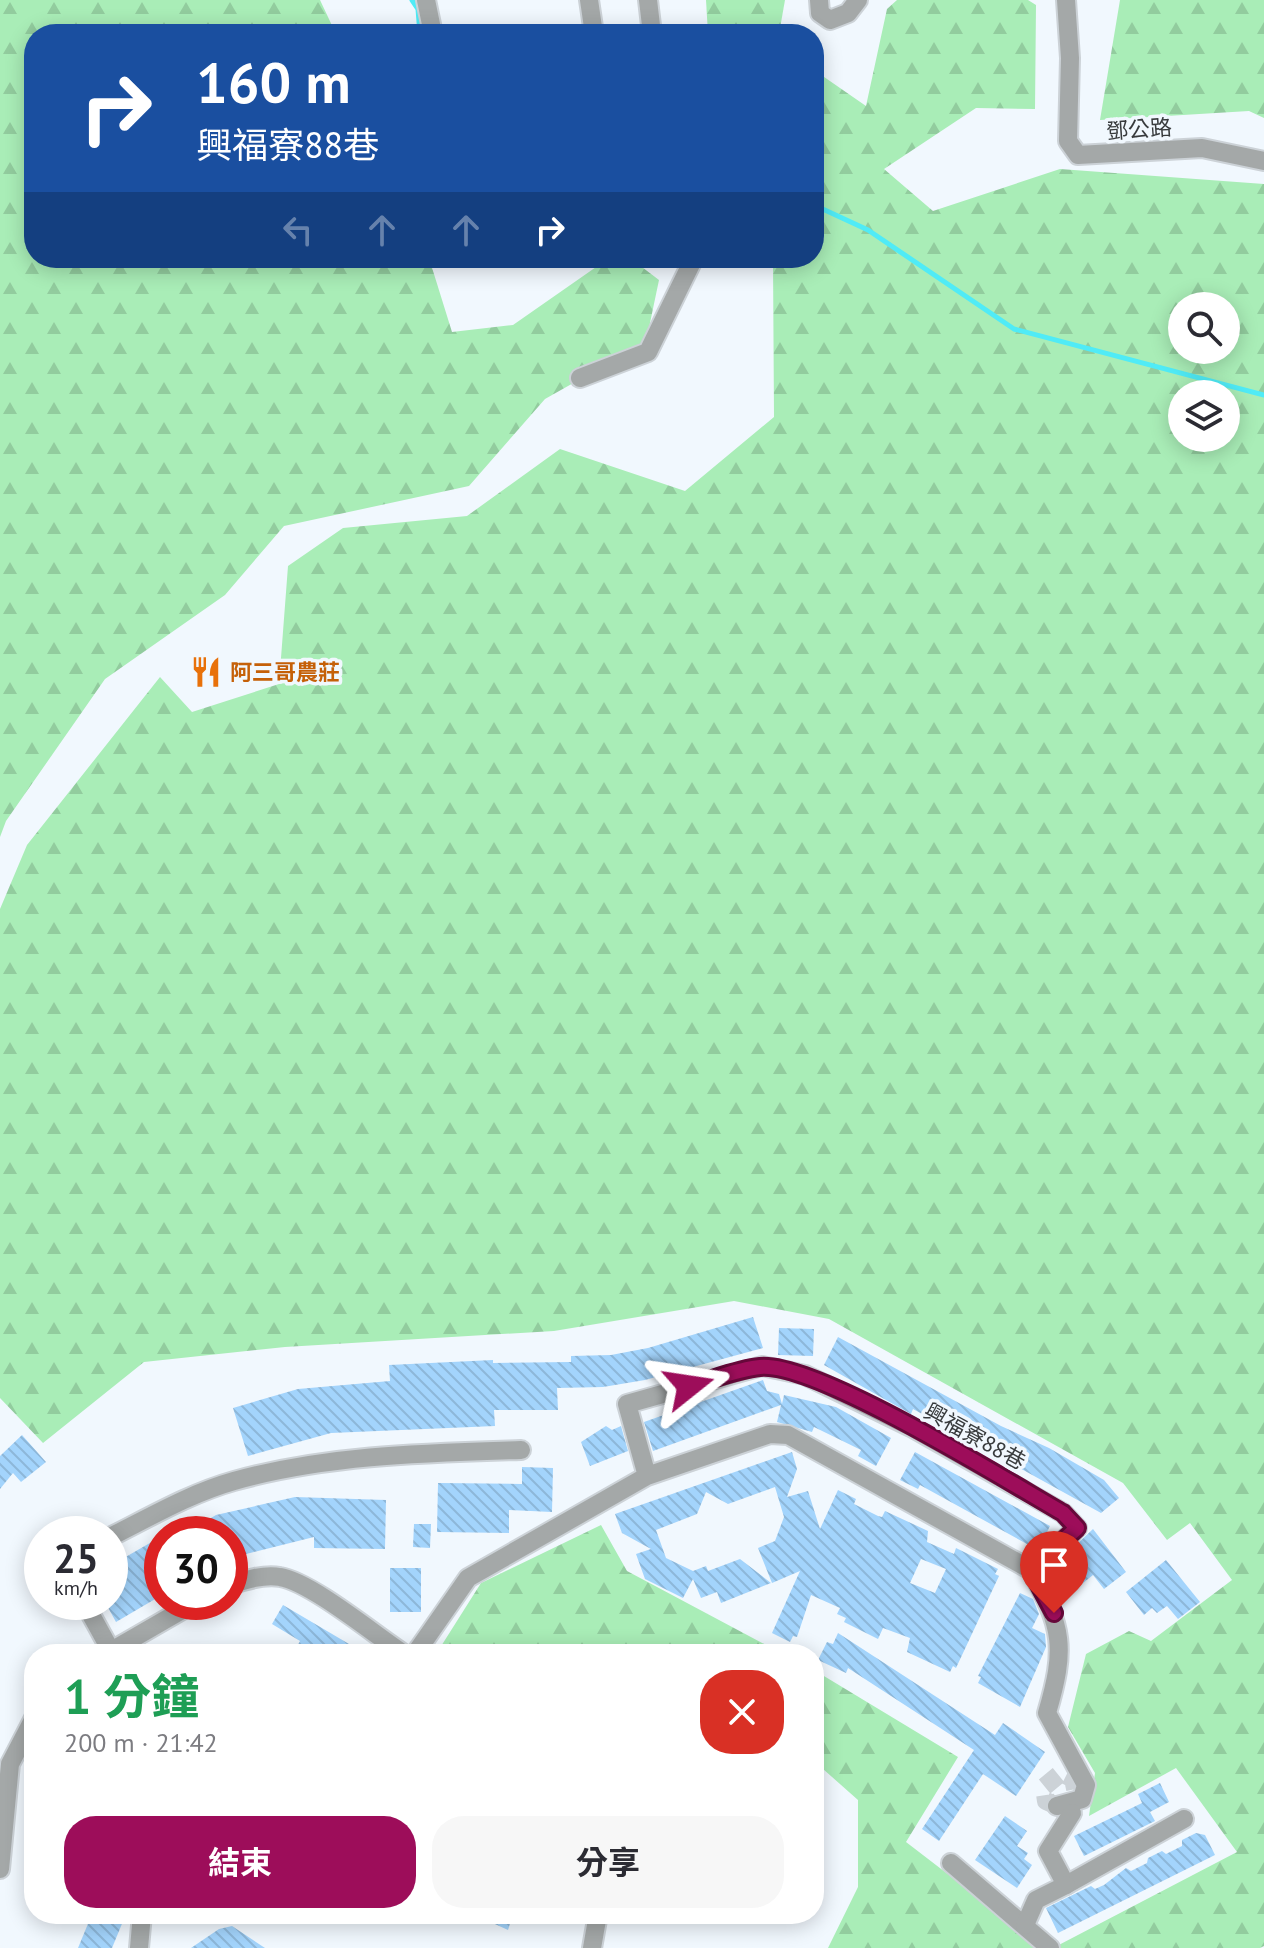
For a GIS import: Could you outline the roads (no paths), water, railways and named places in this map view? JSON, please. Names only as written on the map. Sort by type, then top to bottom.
[{"type":"street","points":[[426,0],[431,24]]},
{"type":"street","points":[[589,0],[593,24]]},
{"type":"street","points":[[648,0],[651,24]]},
{"type":"street","points":[[819,0],[820,13],[830,20],[848,13],[858,0]]},
{"type":"street","name":"鄧公路","points":[[1066,0],[1070,58],[1068,141],[1078,155],[1202,148],[1264,161]]},
{"type":"street","points":[[580,378],[648,352],[689,268]]},
{"type":"street","name":"興福寮88巷","points":[[647,1476],[627,1404],[762,1366],[805,1375],[911,1427],[1063,1513],[1077,1528],[1031,1570]]},
{"type":"street","points":[[422,1644],[468,1578],[647,1476],[770,1434],[788,1435],[1031,1570],[1054,1613],[1060,1643],[1056,1684],[1047,1713],[1086,1785],[1082,1799],[1064,1809],[1048,1851],[1066,1885]]},
{"type":"street","points":[[128,1528],[233,1481],[352,1458],[521,1450]]},
{"type":"street","points":[[248,1579],[281,1577],[313,1592],[389,1644]]},
{"type":"street","points":[[92,1620],[104,1644]]},
{"type":"street","points":[[124,1644],[165,1620]]},
{"type":"street","points":[[0,1869],[10,1764],[24,1737]]},
{"type":"street","points":[[1025,1925],[1036,1900],[1184,1819]]},
{"type":"street","points":[[951,1863],[1050,1948]]},
{"type":"street","points":[[139,1948],[141,1924]]},
{"type":"street","points":[[592,1948],[596,1924]]},
{"type":"waterway","points":[[412,0],[418,9],[419,24]]},
{"type":"waterway","points":[[824,210],[868,230],[1014,329],[1264,395]]},
{"type":"tunnel","points":[[1057,1806],[1046,1801],[1044,1787],[1061,1773],[1073,1779],[1076,1793],[1072,1813]]},
{"type":"place","name":"阿三哥農莊","points":[[206,672]]}]
